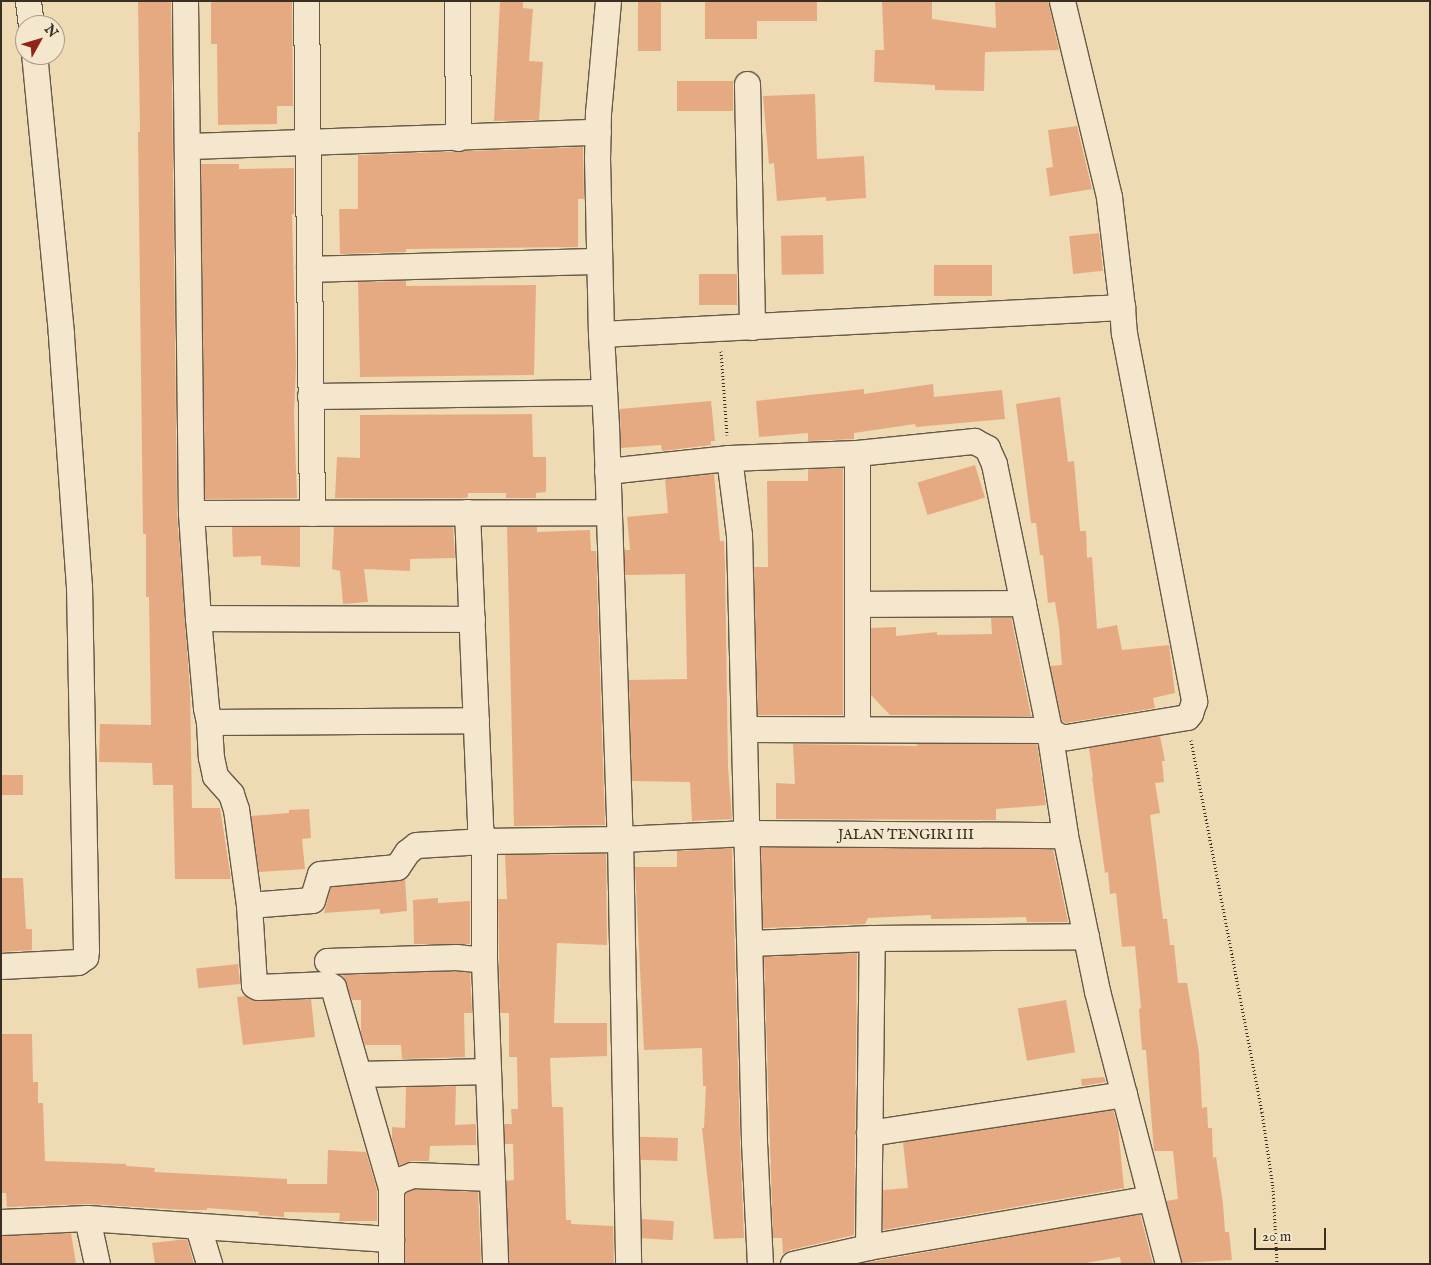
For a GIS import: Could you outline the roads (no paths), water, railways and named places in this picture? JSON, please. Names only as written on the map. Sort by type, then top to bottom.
[{"type":"street","points":[[28,1],[30,15]]},
{"type":"street","points":[[185,1],[191,513],[198,618],[211,757],[216,776],[231,794],[236,809],[249,906],[254,985],[258,986],[324,962],[450,958],[484,960]]},
{"type":"street","points":[[306,1],[312,513]]},
{"type":"street","points":[[457,1],[458,138]]},
{"type":"street","points":[[608,1],[598,132],[599,261],[620,839],[628,1264]]},
{"type":"street","points":[[745,729],[1049,730],[1061,737],[1071,737],[1186,717],[1193,709],[1194,701],[1124,333],[1109,197],[1062,1]]},
{"type":"street","points":[[1,966],[78,962],[85,957],[86,950],[79,587],[61,333],[35,65]]},
{"type":"street","points":[[747,84],[752,326]]},
{"type":"street","points":[[188,146],[598,132]]},
{"type":"street","points":[[309,269],[599,261]]},
{"type":"street","points":[[601,334],[1122,307]]},
{"type":"street","points":[[310,396],[604,392]]},
{"type":"street","points":[[606,471],[729,458],[857,453],[974,441],[987,448],[994,464],[1049,730],[1065,835],[1097,991],[1168,1264]]},
{"type":"street","points":[[857,453],[857,729]]},
{"type":"street","points":[[729,458],[739,535],[748,833],[754,1142],[760,1264]]},
{"type":"street","points":[[467,512],[480,828],[484,840],[484,960],[495,1264]]},
{"type":"street","points":[[191,513],[608,512]]},
{"type":"street","points":[[857,604],[1023,603]]},
{"type":"street","points":[[198,618],[472,619]]},
{"type":"street","points":[[209,722],[476,720]]},
{"type":"street","name":"JALAN TENGIRI III","points":[[249,906],[312,900],[320,874],[397,867],[407,852],[416,845],[484,840],[620,839],[748,833],[1065,835]]},
{"type":"street","points":[[750,943],[872,938],[1086,936]]},
{"type":"street","points":[[868,1247],[872,938]]},
{"type":"street","points":[[324,962],[336,992],[391,1188],[391,1264]]},
{"type":"street","points":[[359,1074],[488,1071]]},
{"type":"street","points":[[869,1134],[1124,1094]]},
{"type":"street","points":[[391,1188],[399,1180],[412,1175],[492,1178]]},
{"type":"street","points":[[793,1264],[868,1247],[1151,1198]]},
{"type":"street","points":[[1,1222],[86,1218],[391,1239]]},
{"type":"street","points":[[86,1218],[97,1264]]},
{"type":"street","points":[[198,1227],[209,1264]]}]
